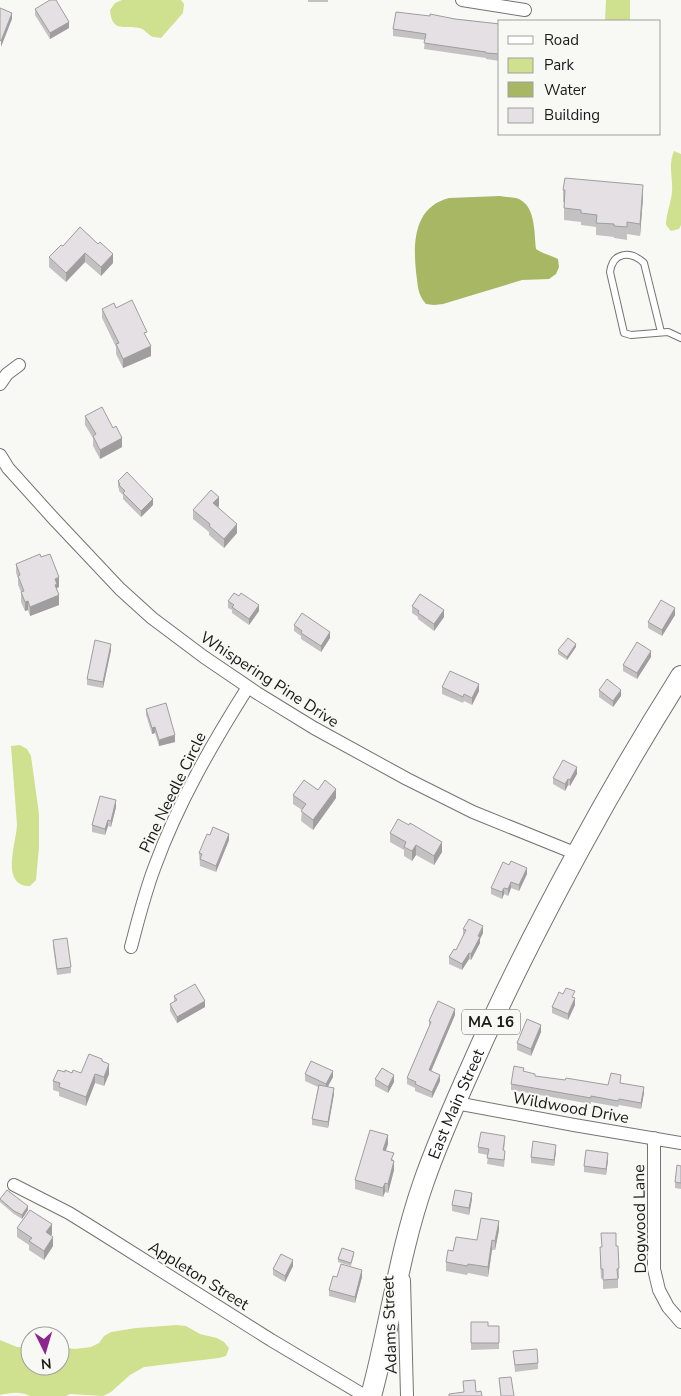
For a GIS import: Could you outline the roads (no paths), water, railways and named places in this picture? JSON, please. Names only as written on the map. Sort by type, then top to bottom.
[{"type":"main road","name":"East Main Street","points":[[371,1396],[385,1342],[403,1253],[423,1184],[456,1103],[512,978],[577,854],[681,676]]},
{"type":"street","points":[[462,0],[525,10]]},
{"type":"street","points":[[0,384],[7,374],[19,365]]},
{"type":"street","name":"Whispering Pine Drive","points":[[0,456],[8,468],[54,520],[120,590],[168,630],[248,687],[314,728],[407,779],[473,812],[577,854]]},
{"type":"street","name":"Pine Needle Circle","points":[[131,947],[154,867],[172,822],[218,734],[248,687]]},
{"type":"street","name":"Wildwood Drive","points":[[456,1103],[681,1143]]},
{"type":"street","name":"Dogwood Lane","points":[[654,1138],[654,1269],[659,1290],[668,1307],[681,1322]]},
{"type":"street","name":"Appleton Street","points":[[14,1184],[91,1226],[271,1340],[365,1396]]},
{"type":"street","name":"Adams Street","points":[[403,1253],[407,1396]]},
{"type":"lane","points":[[660,332],[644,263],[637,256],[626,254],[618,257],[612,264],[610,272],[624,333],[631,335],[668,332],[681,338]]},
{"type":"water","points":[[500,196],[516,198],[523,201],[527,206],[533,219],[536,249],[558,259],[559,267],[556,274],[549,279],[522,280],[443,304],[426,304],[418,289],[415,261],[416,238],[422,217],[437,203],[449,198]]}]
